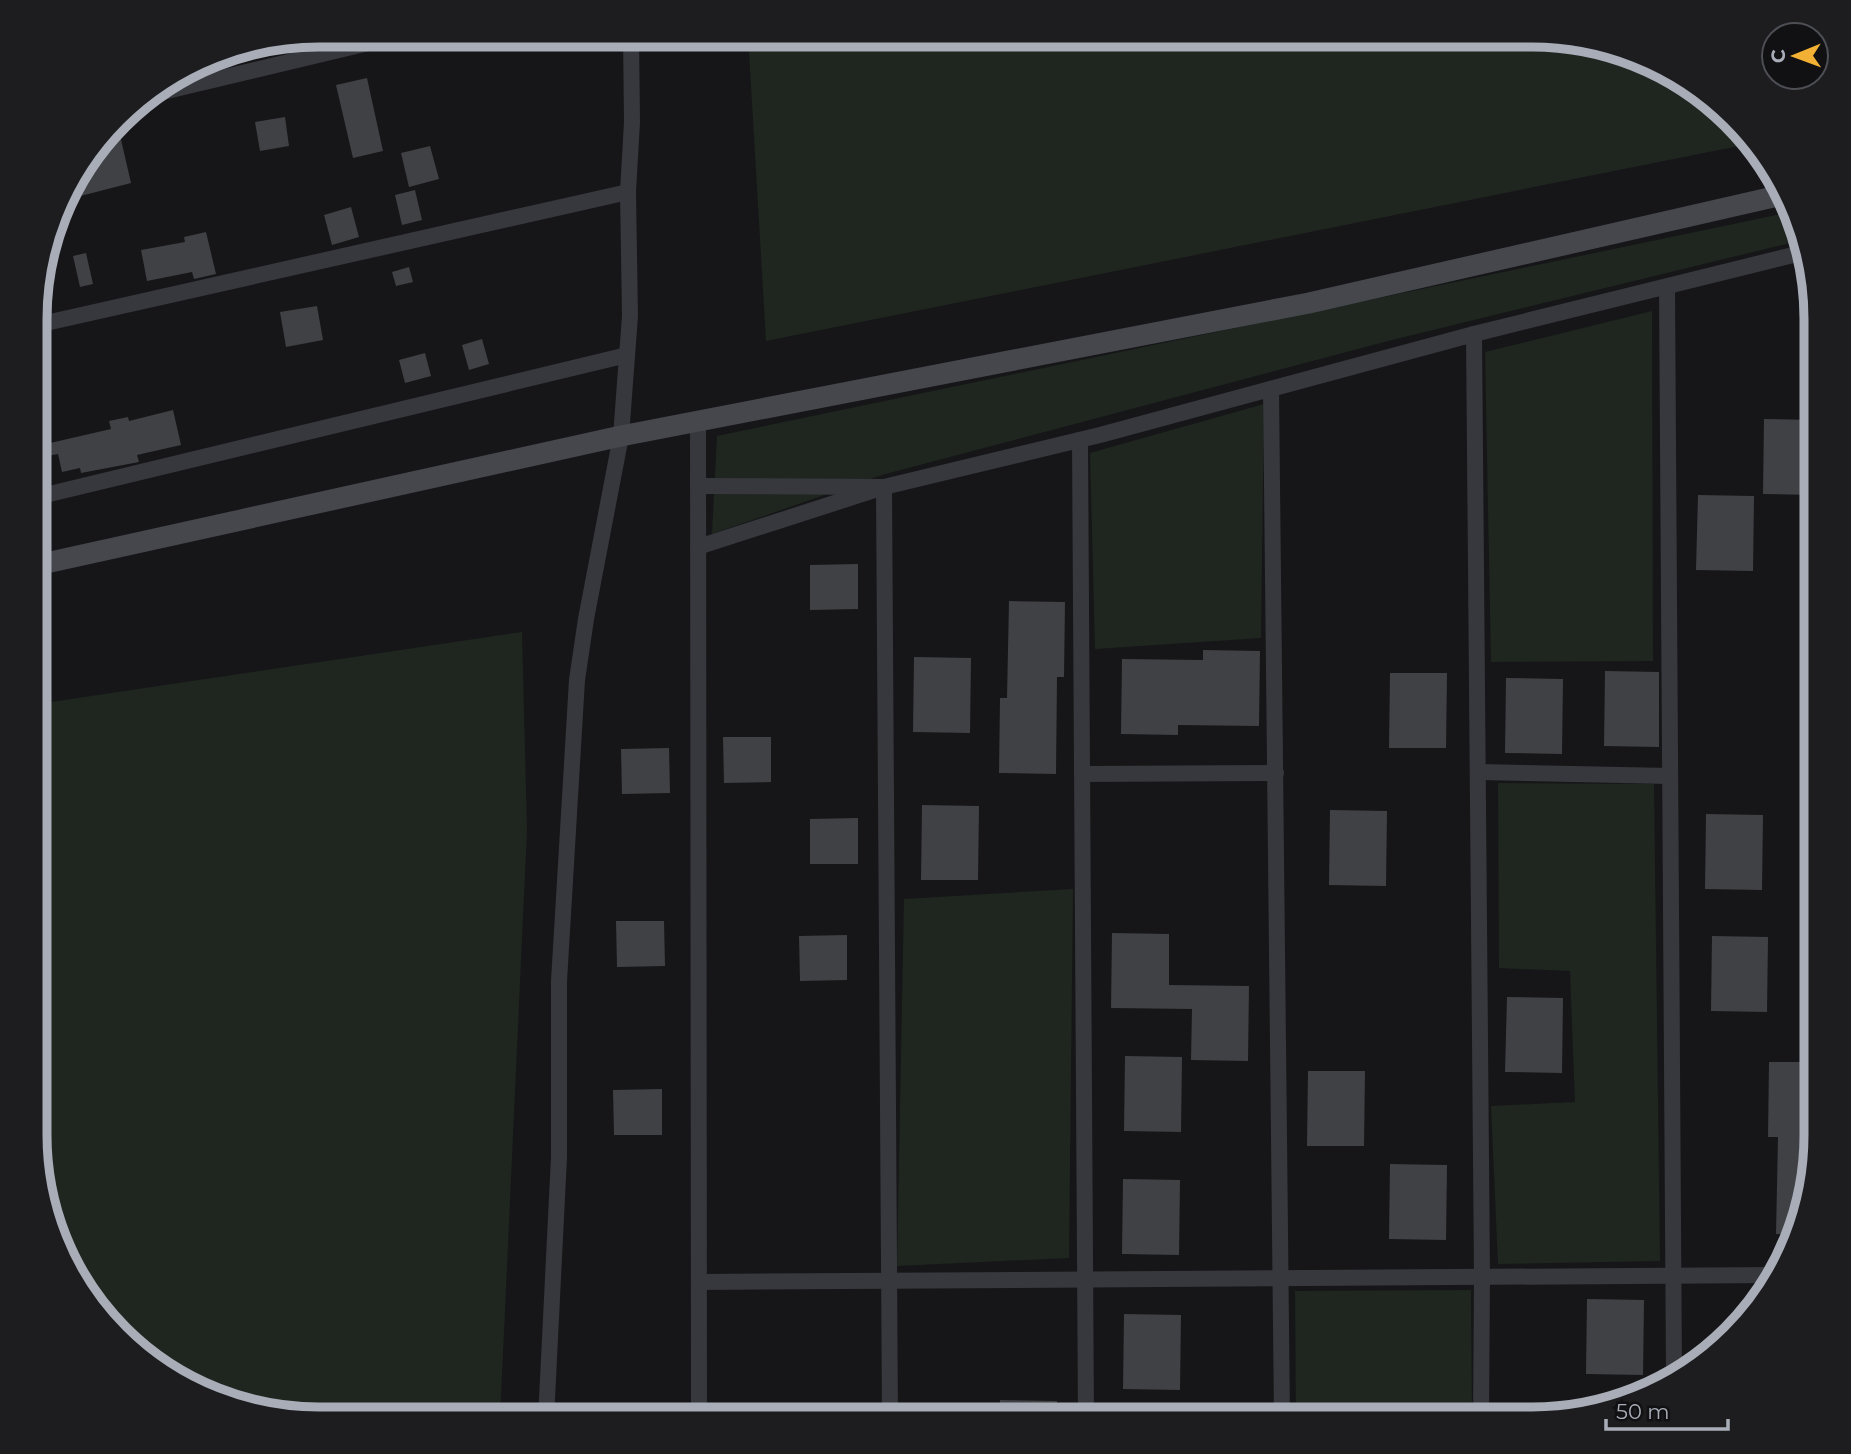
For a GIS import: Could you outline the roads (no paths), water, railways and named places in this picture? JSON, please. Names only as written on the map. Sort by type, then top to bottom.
[{"type":"main road","points":[[47,563],[621,436],[1309,303],[1775,197]]},
{"type":"street","points":[[174,89],[352,47]]},
{"type":"street","points":[[547,1407],[559,1171],[561,955],[577,680],[621,436],[630,316],[628,192],[632,122],[631,47]]},
{"type":"street","points":[[47,323],[628,192]]},
{"type":"street","points":[[698,547],[884,487],[1080,440],[1474,334],[1796,254]]},
{"type":"street","points":[[1667,287],[1674,1366]]},
{"type":"street","points":[[1474,334],[1481,1407]]},
{"type":"street","points":[[47,494],[627,355]]},
{"type":"street","points":[[1271,389],[1282,1407]]},
{"type":"street","points":[[698,422],[699,1407]]},
{"type":"street","points":[[1080,440],[1086,1407]]},
{"type":"street","points":[[698,486],[884,487]]},
{"type":"street","points":[[884,487],[890,1407]]},
{"type":"street","points":[[1478,772],[1670,776]]},
{"type":"street","points":[[1082,774],[1276,773]]},
{"type":"street","points":[[699,1282],[1765,1275]]}]
